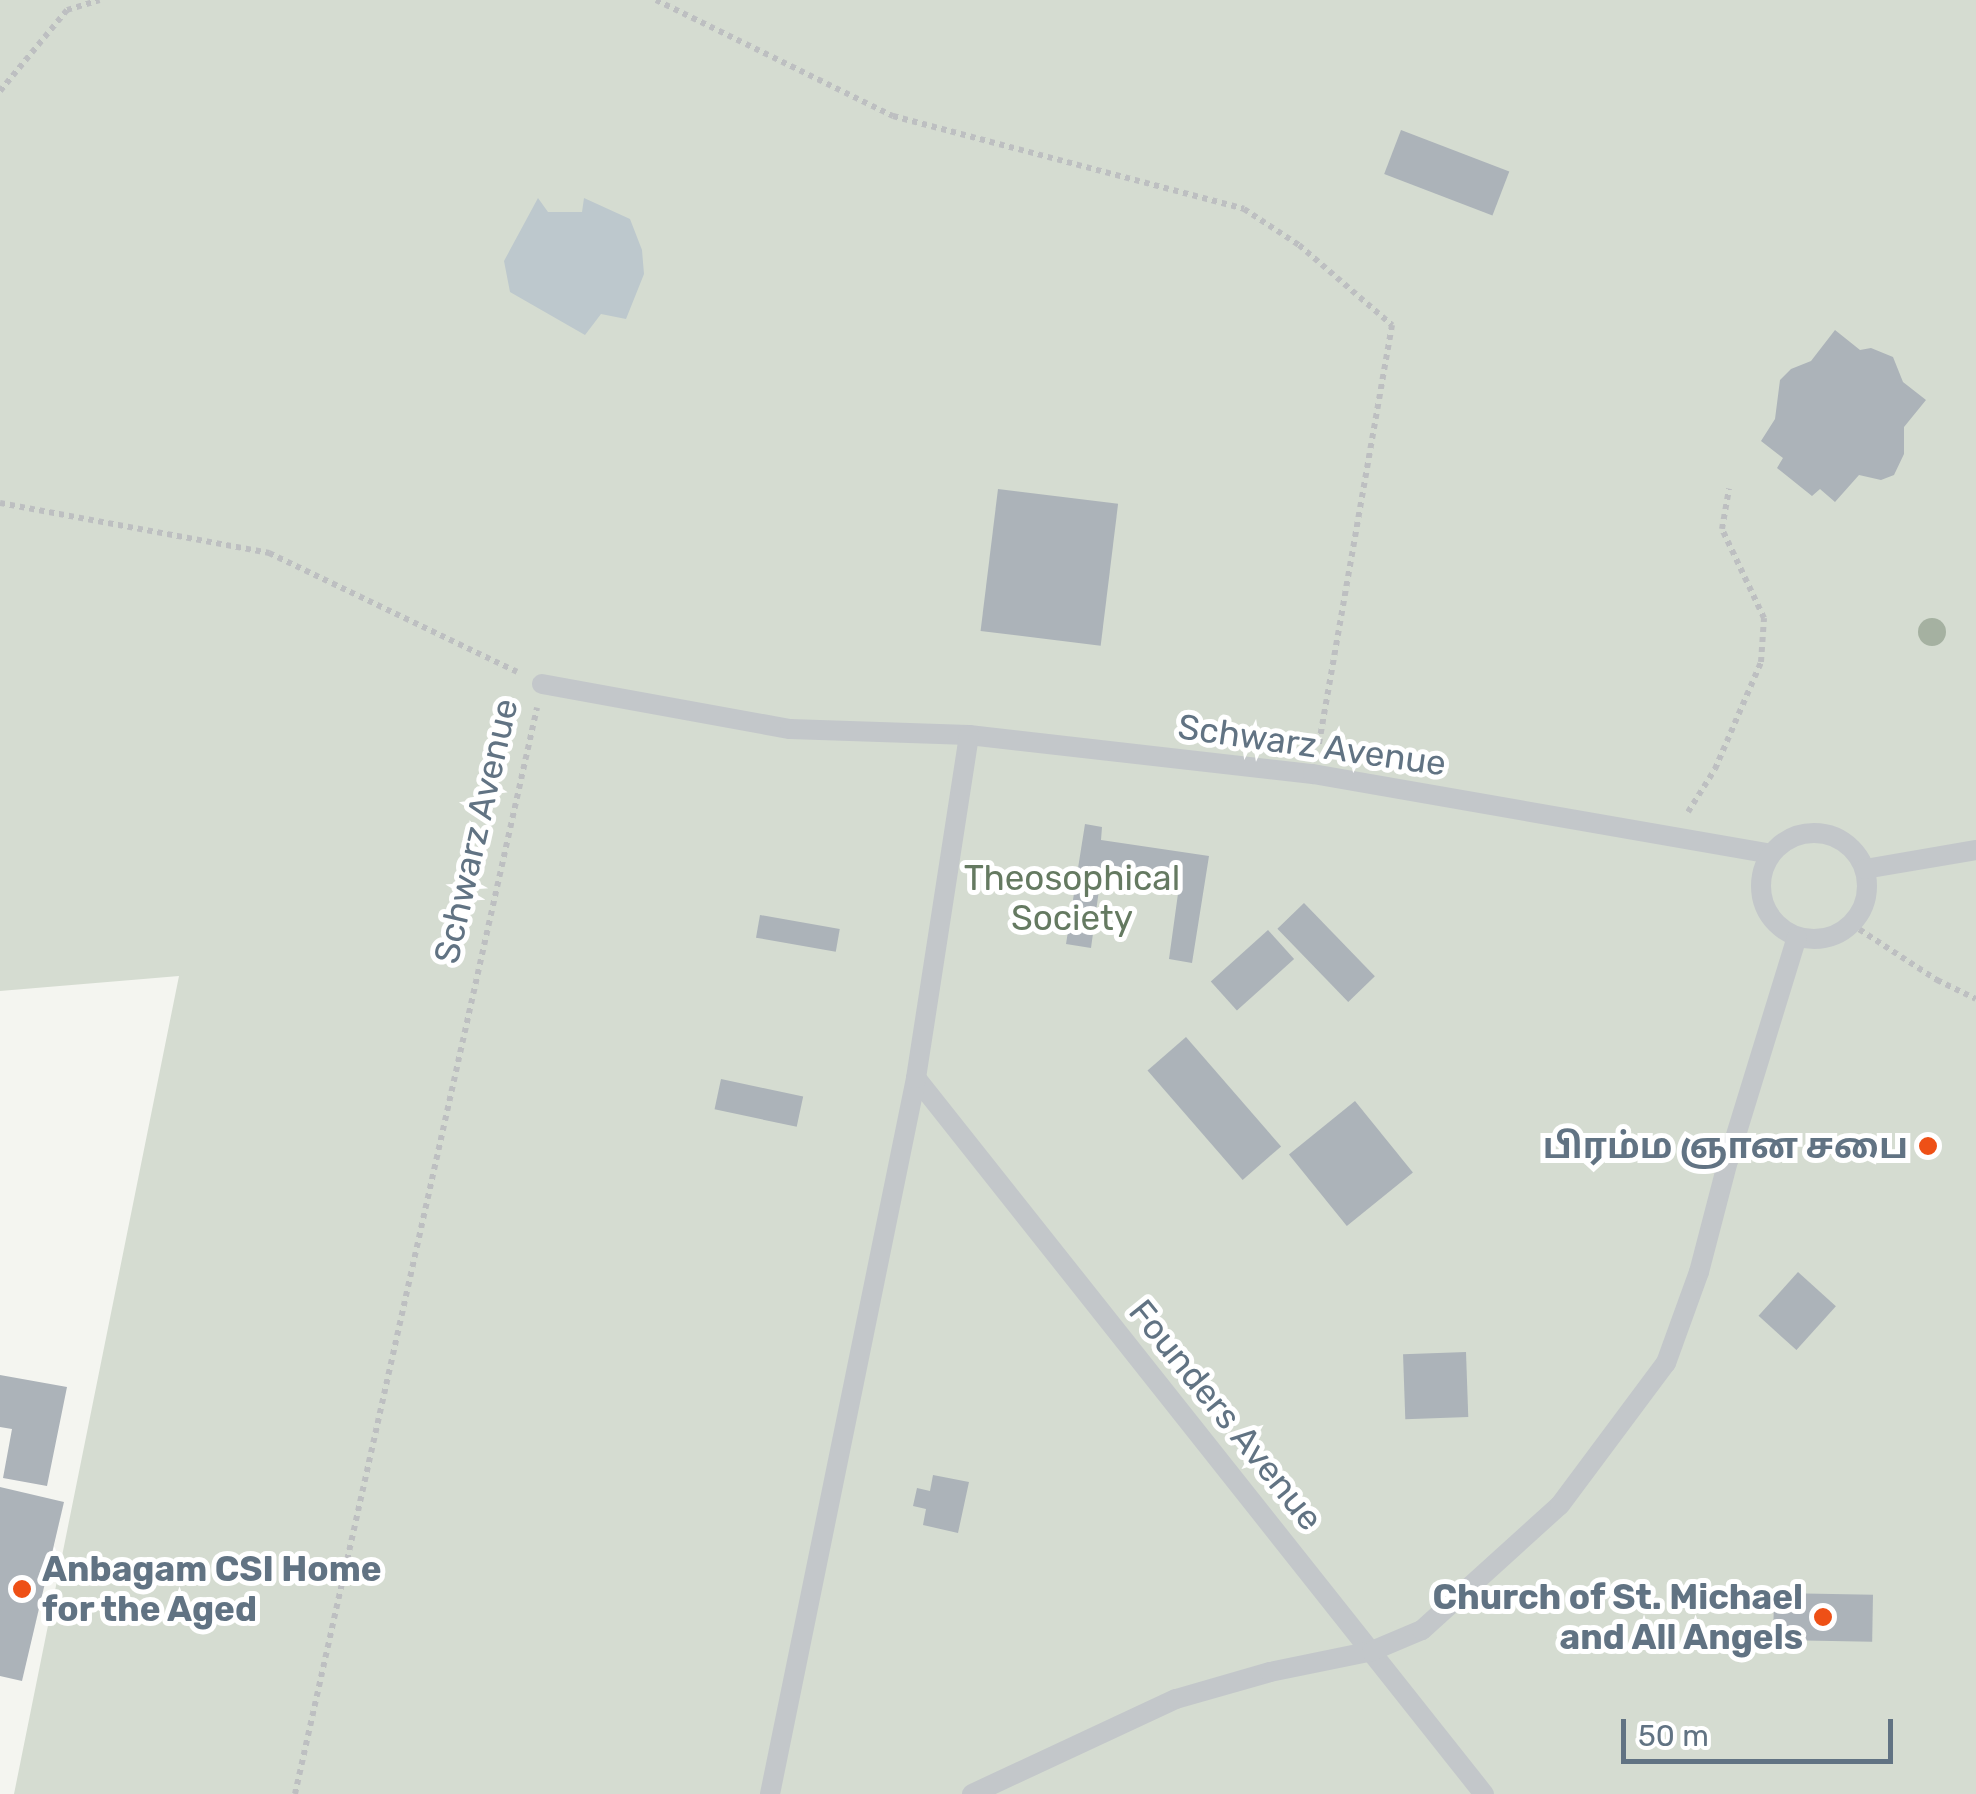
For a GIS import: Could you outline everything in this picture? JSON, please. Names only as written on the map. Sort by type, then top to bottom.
[{"type":"lane","name":"Schwarz Avenue","points":[[542,684],[790,729],[969,735],[1313,774],[1771,854]]},
{"type":"lane","points":[[770,1794],[916,1078],[969,735]]},
{"type":"lane","points":[[1823,832],[1856,852],[1867,889],[1862,908],[1851,924],[1835,935],[1816,940],[1797,936],[1780,926],[1768,911],[1762,892],[1763,872],[1771,854],[1785,840],[1823,832]]},
{"type":"lane","points":[[1864,869],[1976,850]]},
{"type":"lane","points":[[972,1794],[1176,1699],[1270,1672],[1372,1651],[1422,1630],[1560,1505],[1666,1363],[1699,1272],[1728,1161],[1797,936]]},
{"type":"lane","name":"Founders Avenue","points":[[916,1078],[1484,1794]]},
{"type":"path","points":[[0,91],[67,10],[99,0]]},
{"type":"path","points":[[656,0],[893,116],[1244,209],[1298,245],[1392,325],[1313,774]]},
{"type":"path","points":[[1674,835],[1715,769],[1760,662],[1764,618],[1722,529],[1729,489]]},
{"type":"path","points":[[0,503],[269,553],[542,684]]},
{"type":"path","name":"Schwarz Avenue","points":[[295,1794],[542,684]]},
{"type":"path","points":[[1851,924],[1937,980],[1976,999]]},
{"type":"green space","name":"Theosophical Society","points":[[0,0],[1976,0],[1976,1794],[14,1794],[179,976],[0,991]]},
{"type":"shaded area","points":[[538,198],[548,212],[582,212],[584,198],[630,219],[642,250],[644,274],[626,319],[601,314],[585,335],[510,292],[504,261]]},
{"type":"building","points":[[1401,130],[1509,172],[1492,215],[1384,174]]},
{"type":"building","points":[[1835,330],[1860,350],[1871,348],[1893,357],[1903,382],[1926,400],[1904,427],[1904,454],[1894,475],[1881,480],[1859,475],[1835,502],[1820,489],[1812,496],[1777,468],[1783,458],[1761,441],[1775,419],[1780,380],[1791,369],[1811,361]]},
{"type":"building","points":[[998,489],[1118,504],[1101,646],[981,631]]},
{"type":"building","points":[[1085,824],[1102,827],[1101,840],[1209,856],[1192,963],[1169,959],[1180,879],[1102,868],[1091,948],[1066,944]]},
{"type":"building","points":[[1304,903],[1375,976],[1348,1002],[1277,929]]},
{"type":"building","points":[[760,915],[840,929],[836,952],[756,938]]},
{"type":"building","points":[[1268,930],[1294,959],[1237,1011],[1211,982]]},
{"type":"building","points":[[1186,1037],[1281,1146],[1243,1180],[1148,1070]]},
{"type":"building","points":[[721,1079],[803,1096],[797,1127],[715,1109]]},
{"type":"building","points":[[1355,1101],[1413,1172],[1347,1226],[1289,1154]]},
{"type":"building","points":[[1798,1272],[1836,1306],[1796,1350],[1759,1316]]},
{"type":"building","points":[[1466,1352],[1468,1417],[1405,1419],[1403,1354]]},
{"type":"building","points":[[0,1375],[67,1387],[47,1486],[3,1478],[12,1429],[0,1427]]},
{"type":"building","points":[[933,1475],[969,1482],[958,1533],[923,1525],[926,1509],[913,1506],[917,1488],[930,1491]]},
{"type":"building","name":"Anbagam CSI Home for the Aged","points":[[0,1487],[64,1502],[22,1681],[0,1676]]},
{"type":"building","name":"Church of St. Michael and All Angels","points":[[1774,1593],[1873,1595],[1872,1642],[1773,1640]]},
{"type":"place","name":"பிரம்ம ஞான சபை","points":[[1928,1146]]},
{"type":"place","name":"Anbagam CSI Home for the Aged","points":[[22,1589]]},
{"type":"place","name":"Church of St. Michael and All Angels","points":[[1823,1617]]}]
